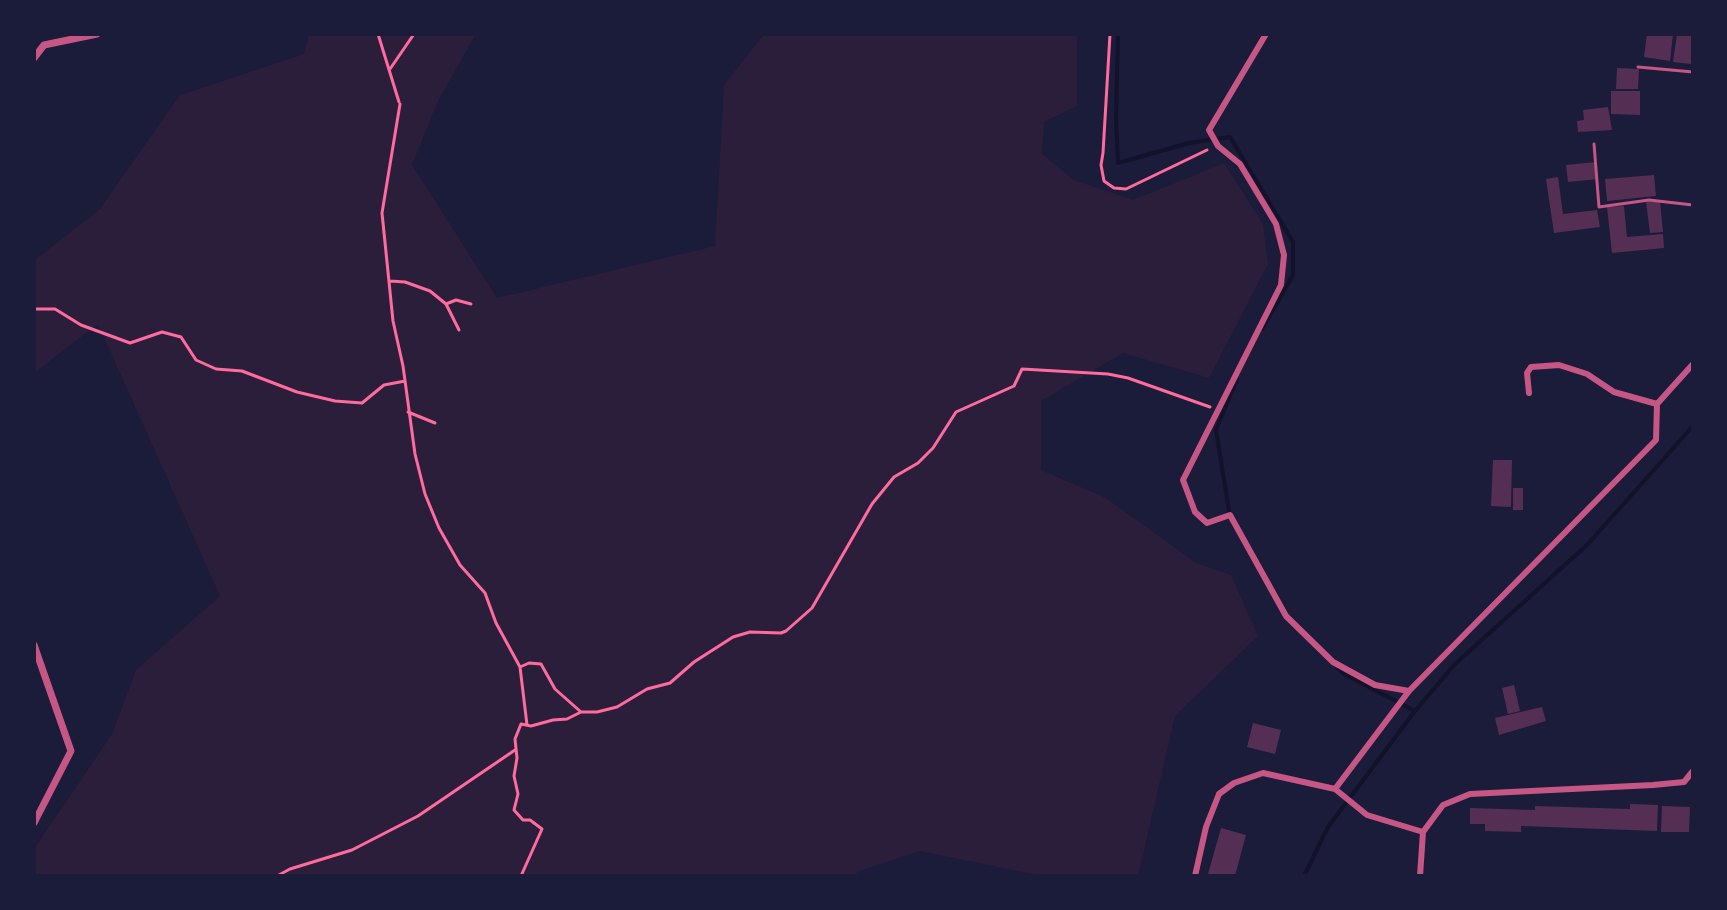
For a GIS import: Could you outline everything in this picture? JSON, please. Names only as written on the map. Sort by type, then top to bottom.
[{"type":"street","points":[[34,58],[44,45],[97,34]]},
{"type":"street","points":[[1266,34],[1209,130],[1218,146],[1240,164],[1276,224],[1284,255],[1281,285],[1183,480],[1195,512],[1207,523],[1230,515],[1286,616],[1333,662],[1375,685],[1409,691]]},
{"type":"street","points":[[1335,789],[1409,691],[1656,440],[1657,404],[1693,364]]},
{"type":"street","points":[[1529,393],[1527,373],[1531,367],[1559,365],[1587,374],[1614,392],[1657,404]]},
{"type":"street","points":[[34,645],[71,751],[34,823]]},
{"type":"street","points":[[1420,876],[1423,832],[1443,805],[1470,794],[1684,782],[1693,771]]},
{"type":"street","points":[[1195,876],[1206,827],[1219,794],[1234,783],[1263,773],[1335,789],[1367,815],[1423,832]]},
{"type":"lane","points":[[1638,67],[1693,72]]},
{"type":"lane","points":[[1594,144],[1599,207],[1649,200],[1693,205]]},
{"type":"path","points":[[378,34],[400,103],[382,213],[393,321],[425,494],[439,528],[460,565],[485,593],[496,623],[520,667],[527,725]]},
{"type":"path","points":[[390,69],[414,34]]},
{"type":"path","points":[[1110,34],[1101,165],[1104,181],[1114,188],[1126,189],[1218,146]]},
{"type":"path","points":[[390,281],[405,282],[430,291],[446,304],[459,330]]},
{"type":"path","points":[[446,304],[456,300],[471,304]]},
{"type":"path","points":[[34,309],[55,309],[81,325],[130,343],[162,332],[181,337],[196,360],[216,369],[242,371],[297,392],[335,401],[362,403],[384,385],[405,381]]},
{"type":"path","points":[[521,876],[542,829],[530,820],[523,820],[514,810],[518,794],[514,781],[517,758],[515,739],[521,724],[567,719],[581,712],[617,707],[647,689],[670,683],[694,662],[733,637],[750,632],[781,633],[806,616],[854,540],[872,504],[894,477],[926,456],[956,412],[1014,386],[1022,369],[1128,378],[1217,408]]},
{"type":"path","points":[[408,412],[435,423]]},
{"type":"path","points":[[520,667],[529,663],[541,664],[555,689],[581,712]]},
{"type":"path","points":[[277,876],[352,850],[418,816],[515,750]]},
{"type":"shaded area","points":[[309,34],[476,34],[438,101],[412,165],[497,298],[715,246],[724,85],[764,34],[1077,34],[1077,106],[1044,122],[1042,154],[1074,180],[1133,200],[1224,163],[1263,224],[1268,264],[1209,378],[1123,353],[1041,401],[1041,470],[1106,498],[1196,563],[1231,575],[1258,636],[1175,716],[1138,876],[1042,876],[920,851],[856,872],[860,876],[34,876],[34,849],[112,734],[136,670],[220,596],[98,324],[34,373],[36,259],[99,210],[180,95],[304,54]]},
{"type":"building","points":[[1647,34],[1673,34],[1670,61],[1644,57]]},
{"type":"building","points":[[1677,34],[1693,34],[1691,64],[1673,62]]},
{"type":"building","points":[[1617,68],[1639,69],[1638,89],[1616,89]]},
{"type":"building","points":[[1611,91],[1640,91],[1640,115],[1611,114]]},
{"type":"building","points":[[1608,107],[1612,130],[1578,132],[1577,121],[1584,120],[1583,110]]},
{"type":"building","points":[[1596,162],[1598,179],[1568,182],[1566,165]]},
{"type":"building","points":[[1654,175],[1656,196],[1607,201],[1605,179]]},
{"type":"building","points":[[1558,177],[1563,214],[1597,210],[1600,227],[1554,233],[1546,179]]},
{"type":"building","points":[[1660,201],[1663,232],[1650,233],[1646,202]]},
{"type":"building","points":[[1624,206],[1627,237],[1663,234],[1664,248],[1612,253],[1607,207]]},
{"type":"building","points":[[1493,460],[1512,460],[1511,507],[1491,506]]},
{"type":"building","points":[[1513,488],[1523,488],[1523,510],[1513,510]]},
{"type":"building","points":[[1514,685],[1520,711],[1508,714],[1502,688]]},
{"type":"building","points":[[1542,707],[1546,721],[1499,735],[1495,718]]},
{"type":"building","points":[[1253,723],[1281,730],[1275,754],[1247,747]]},
{"type":"building","points":[[1630,804],[1658,805],[1657,831],[1521,826],[1521,832],[1485,831],[1485,824],[1470,824],[1470,808],[1535,810],[1535,806],[1630,809]]},
{"type":"building","points":[[1662,806],[1690,807],[1689,832],[1661,832]]},
{"type":"building","points":[[1221,828],[1246,835],[1235,876],[1208,874]]},
{"type":"waterway","points":[[1118,34],[1118,163],[1189,143],[1230,137],[1293,242],[1293,275],[1262,329]]},
{"type":"waterway","points":[[1230,517],[1216,430],[1237,379]]},
{"type":"waterway","points":[[1304,876],[1328,827],[1415,711],[1455,664],[1587,545],[1693,426]]},
{"type":"waterway","points":[[1337,667],[1344,674],[1415,711]]}]
